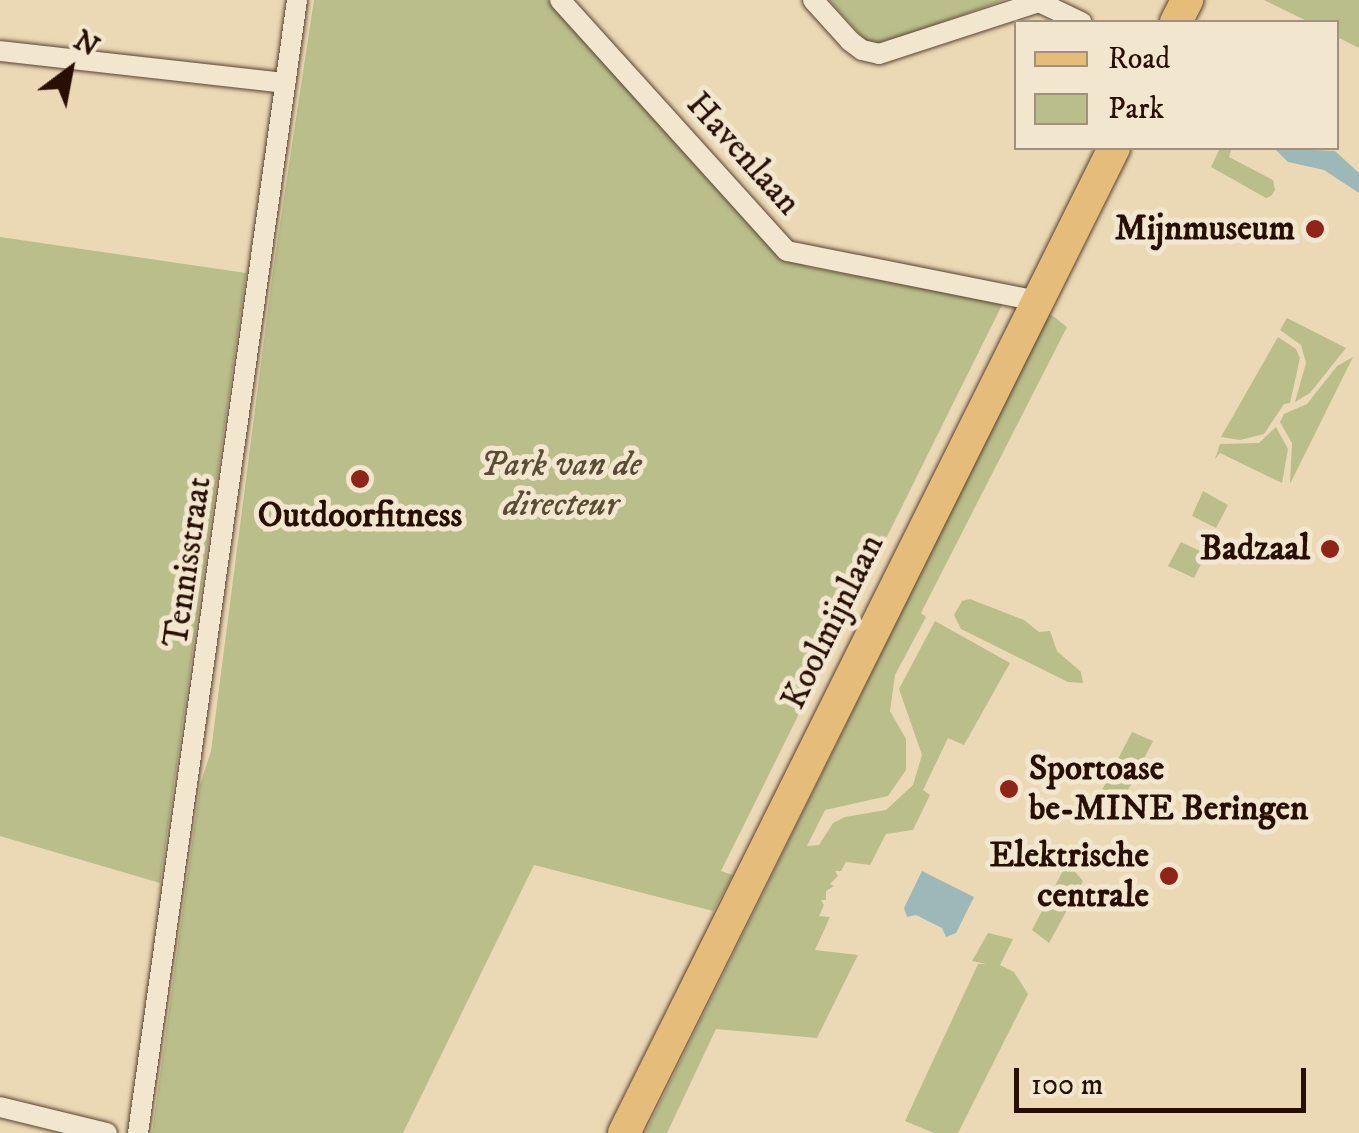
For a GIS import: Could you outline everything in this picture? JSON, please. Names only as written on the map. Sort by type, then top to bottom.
[{"type":"main road","name":"Koolmijnlaan","points":[[624,1133],[1113,150]]},
{"type":"street","name":"Tennisstraat","points":[[138,1133],[297,0]]},
{"type":"street","name":"Havenlaan","points":[[560,0],[788,251],[1038,300]]},
{"type":"street","points":[[814,0],[850,41],[862,50],[878,54],[1039,1],[1077,20]]},
{"type":"street","points":[[0,51],[285,83]]},
{"type":"street","points":[[0,1107],[108,1133]]},
{"type":"green space","name":"Park van de directeur","points":[[314,0],[548,0],[781,255],[808,267],[1003,303],[721,871],[733,875],[713,911],[534,865],[403,1133],[152,1133],[200,785],[211,751],[273,270]]},
{"type":"green space","points":[[829,0],[1004,0],[881,44],[866,41]]},
{"type":"green space","points":[[1264,0],[1359,0],[1359,48],[1339,38],[1339,20],[1305,20]]},
{"type":"green space","points":[[1219,150],[1231,150],[1229,157],[1273,180],[1275,190],[1266,198],[1211,167]]},
{"type":"green space","points":[[0,237],[246,273],[160,883],[0,836]]},
{"type":"green space","points":[[1049,313],[1067,327],[921,613],[926,617],[895,675],[890,711],[906,739],[906,770],[888,796],[825,810],[807,846],[819,845],[833,823],[845,817],[886,810],[913,785],[922,755],[899,689],[935,621],[1010,663],[964,745],[948,738],[923,790],[930,795],[913,830],[886,834],[870,865],[846,862],[841,871],[835,871],[838,876],[830,884],[834,886],[826,891],[826,900],[821,900],[824,905],[819,916],[830,917],[815,950],[858,955],[817,1038],[716,1029],[667,1133],[645,1133]]},
{"type":"green space","points":[[1287,318],[1346,348],[1310,393],[1295,402],[1306,363],[1301,345],[1280,330]]},
{"type":"green space","points":[[1278,337],[1296,349],[1300,358],[1290,403],[1284,404],[1264,434],[1240,440],[1221,437]]},
{"type":"green space","points":[[1353,357],[1290,484],[1292,443],[1280,422],[1284,414],[1307,404],[1337,366]]},
{"type":"green space","points":[[1276,427],[1288,449],[1282,483],[1220,453],[1215,459],[1220,444],[1259,443]]},
{"type":"green space","points":[[1203,491],[1228,505],[1216,528],[1192,516]]},
{"type":"green space","points":[[1181,542],[1206,554],[1194,578],[1168,566]]},
{"type":"green space","points":[[970,599],[1024,620],[1039,632],[1050,631],[1057,651],[1081,672],[1083,683],[1068,682],[961,629],[954,615],[962,601]]},
{"type":"green space","points":[[1132,732],[1153,741],[1125,796],[1116,801],[1100,794]]},
{"type":"green space","points":[[1070,857],[1070,866],[1083,881],[1049,943],[1032,930]]},
{"type":"green space","points":[[988,933],[1013,939],[1000,965],[1014,972],[1028,994],[958,1133],[934,1133],[905,1121],[978,964],[986,964],[972,961]]},
{"type":"water","points":[[1276,150],[1335,151],[1359,173],[1359,193],[1324,170],[1288,162]]},
{"type":"water","points":[[922,871],[974,897],[956,933],[946,937],[942,928],[916,915],[907,917],[904,908]]},
{"type":"place","name":"Mijnmuseum","points":[[1315,229]]},
{"type":"place","name":"Outdoorfitness","points":[[360,479]]},
{"type":"place","name":"Badzaal","points":[[1330,549]]},
{"type":"place","name":"Sportoase be-MINE Beringen","points":[[1009,789]]},
{"type":"place","name":"Elektrische centrale","points":[[1169,876]]}]
